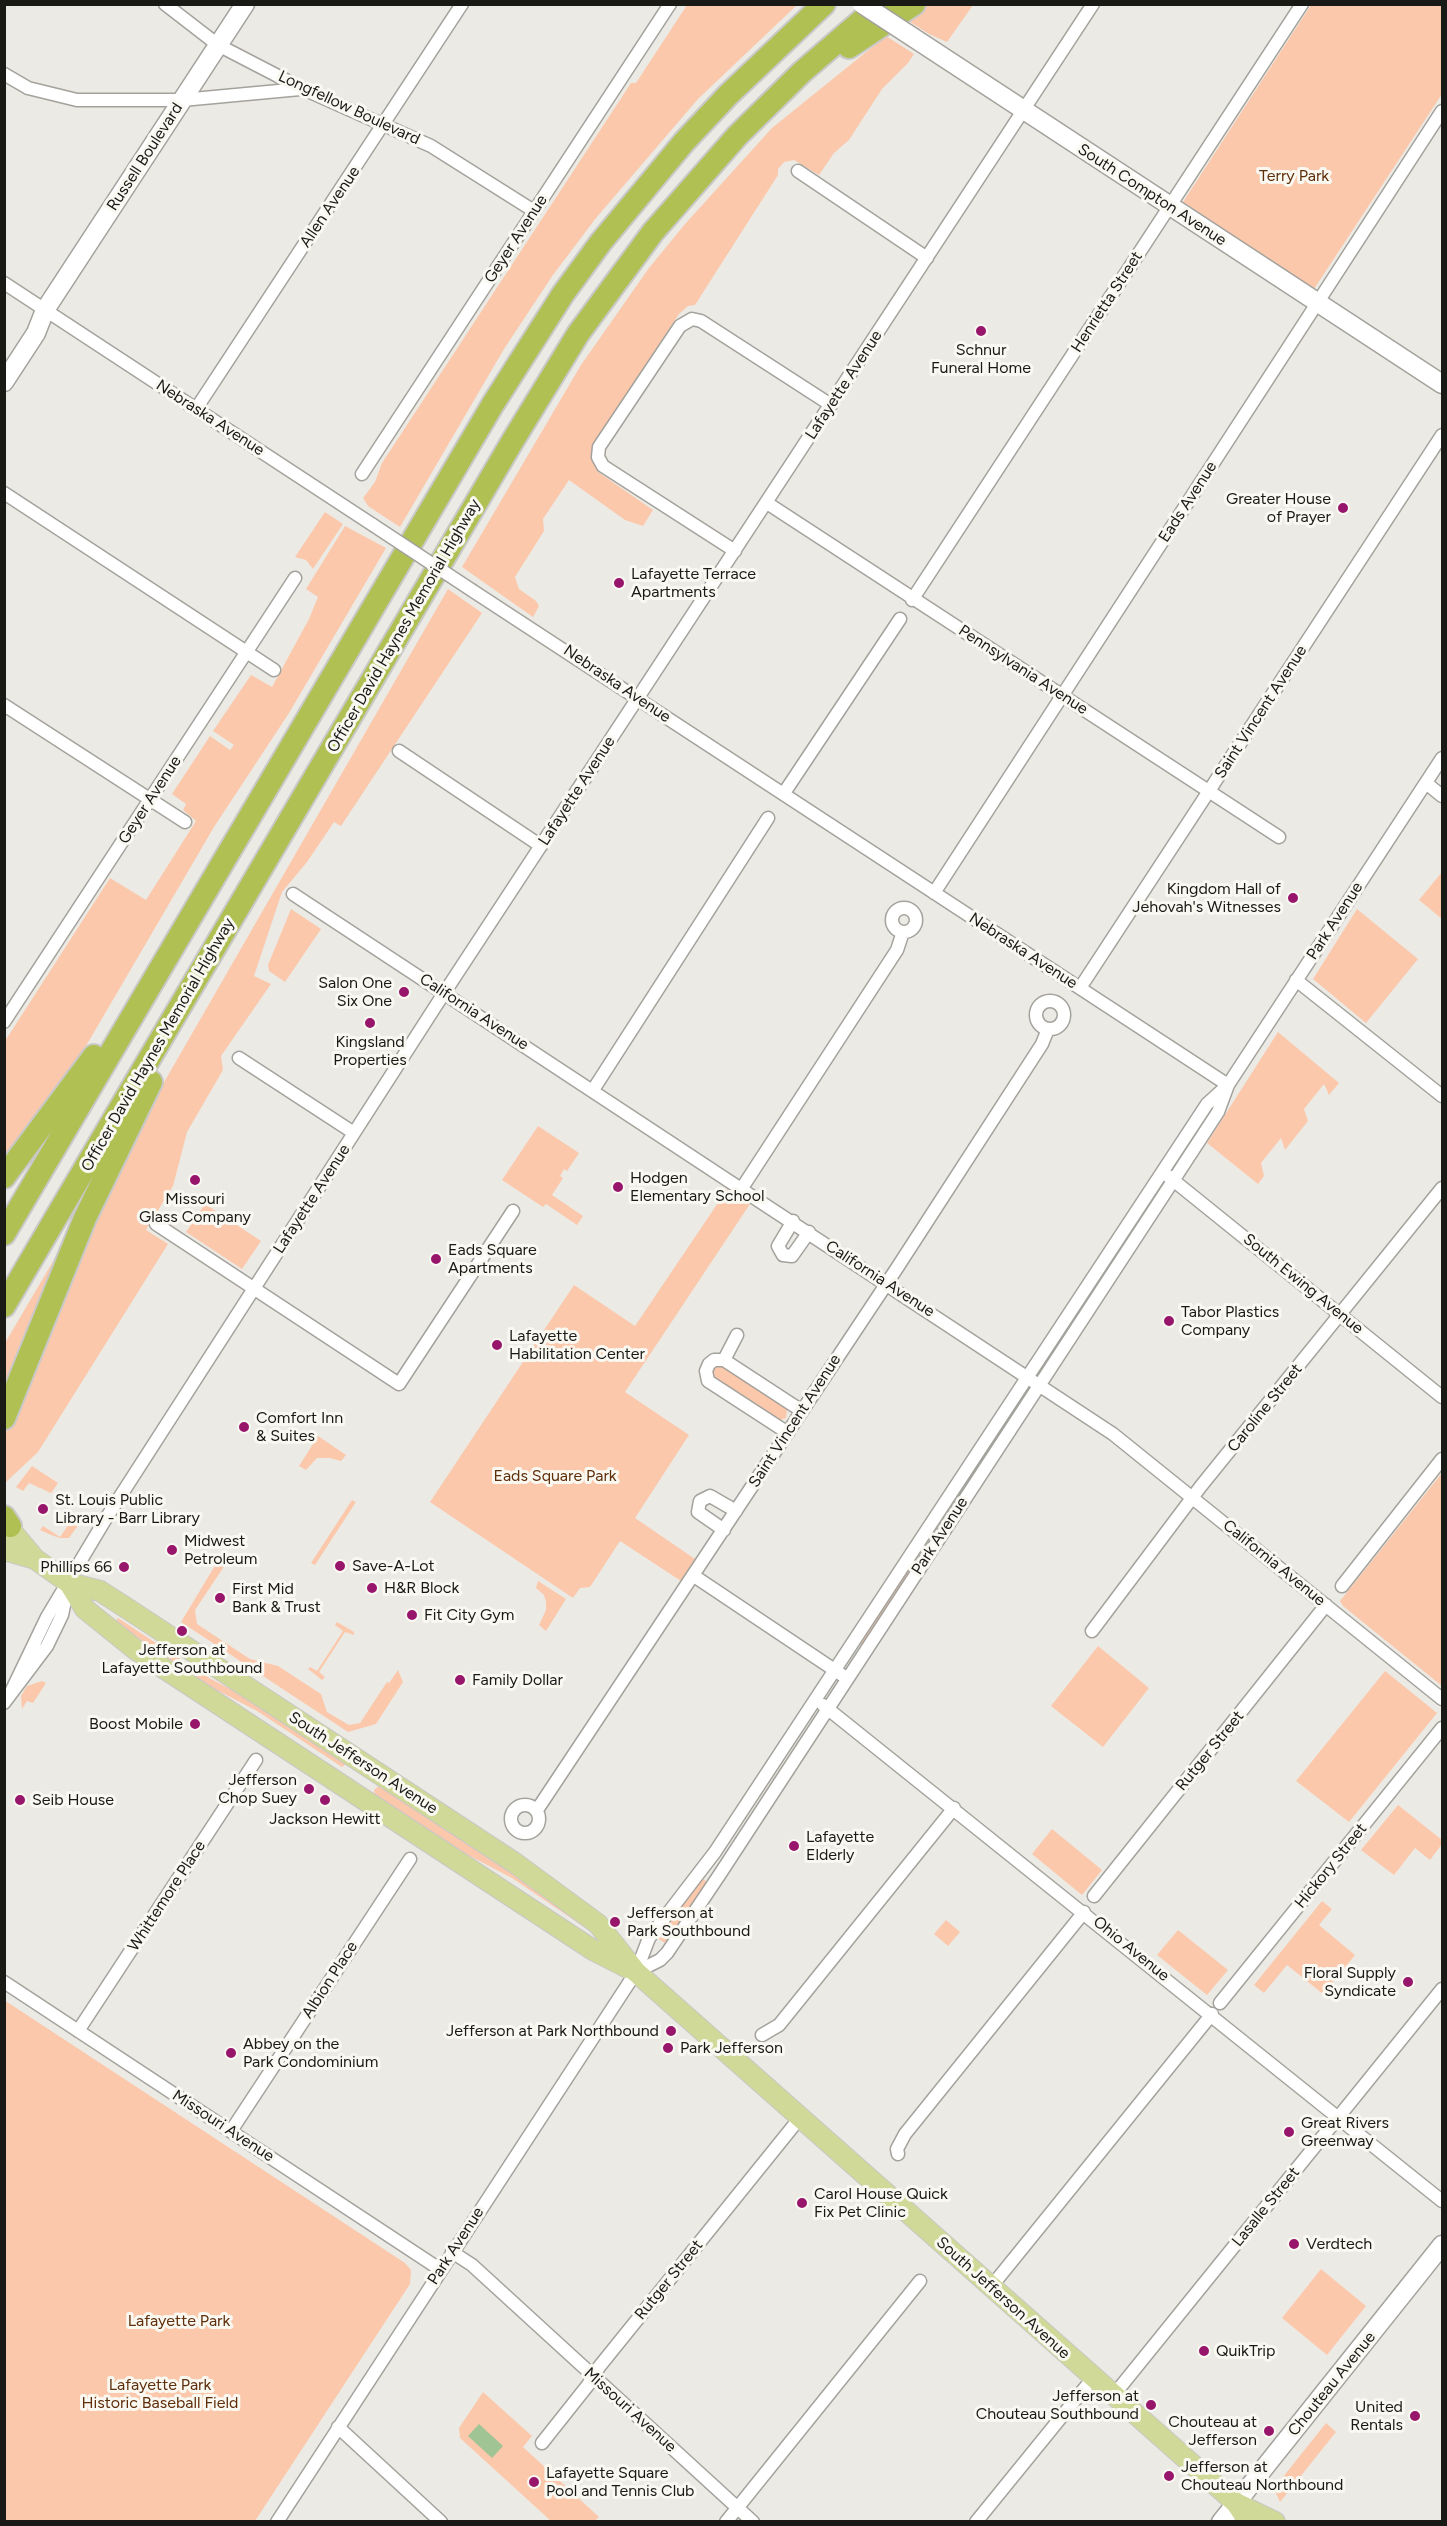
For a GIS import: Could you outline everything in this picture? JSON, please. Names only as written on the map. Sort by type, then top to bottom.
[{"type":"highway","points":[[4,1234],[493,404],[563,294],[608,233],[684,142],[736,87],[824,4]]},
{"type":"highway","name":"Officer David Haynes Memorial Highway","points":[[4,1306],[512,442],[578,334],[653,232],[694,183],[802,72],[880,4]]},
{"type":"highway","points":[[802,72],[836,55],[914,4]]},
{"type":"highway","points":[[4,1418],[86,1218],[158,1067],[178,1010]]},
{"type":"highway","points":[[4,1177],[90,1061],[102,1047],[124,1030]]},
{"type":"main road","name":"Russell Boulevard","points":[[4,382],[36,333],[45,310],[244,4]]},
{"type":"main road","name":"South Compton Avenue","points":[[862,4],[1443,384]]},
{"type":"main road","name":"Russell Boulevard","points":[[4,360],[26,327],[45,310]]},
{"type":"main road","name":"South Jefferson Avenue","points":[[6,1522],[35,1559],[69,1583],[100,1591],[515,1863],[598,1924],[636,1972],[799,2119],[1236,2503],[1249,2522]]},
{"type":"main road","name":"South Jefferson Avenue","points":[[4,1550],[35,1559]]},
{"type":"main road","name":"South Jefferson Avenue","points":[[69,1583],[85,1609],[136,1650],[592,1950],[636,1972]]},
{"type":"main road","name":"Chouteau Avenue","points":[[1221,2522],[1442,2248]]},
{"type":"main road","name":"South Jefferson Avenue","points":[[1236,2503],[1275,2522]]},
{"type":"street","name":"Longfellow Boulevard","points":[[165,4],[218,45],[301,88],[385,124],[460,163],[534,211]]},
{"type":"street","name":"Allen Avenue","points":[[196,409],[462,4]]},
{"type":"street","name":"Geyer Avenue","points":[[362,474],[670,4]]},
{"type":"street","name":"Lafayette Avenue","points":[[7,1698],[47,1646],[62,1615],[69,1583],[100,1527],[445,993],[1093,4]]},
{"type":"street","name":"Henrietta Street","points":[[912,600],[1302,4]]},
{"type":"street","points":[[4,74],[28,88],[77,100],[182,100],[301,88]]},
{"type":"street","name":"Eads Avenue","points":[[934,893],[1443,111]]},
{"type":"street","points":[[798,171],[927,258]]},
{"type":"street","name":"Nebraska Avenue","points":[[4,283],[1228,1085]]},
{"type":"street","points":[[735,551],[603,466],[598,457],[599,447],[680,326],[692,320],[701,321],[831,405]]},
{"type":"street","name":"Saint Vincent Avenue","points":[[1080,988],[1443,435]]},
{"type":"street","points":[[4,493],[273,670]]},
{"type":"street","name":"Pennsylvania Avenue","points":[[767,503],[912,600],[1279,837]]},
{"type":"street","name":"Geyer Avenue","points":[[4,1022],[295,578]]},
{"type":"street","points":[[784,793],[900,619]]},
{"type":"street","points":[[4,705],[185,822]]},
{"type":"street","points":[[399,751],[541,846]]},
{"type":"street","name":"Park Avenue","points":[[277,2522],[636,1972],[649,1938],[715,1852],[817,1700],[842,1675],[1039,1384],[1218,1112],[1228,1085],[1443,758]]},
{"type":"street","points":[[1426,783],[1443,796]]},
{"type":"street","points":[[593,1089],[768,818]]},
{"type":"street","name":"California Avenue","points":[[293,894],[887,1283],[1128,1445],[1443,1699]]},
{"type":"street","points":[[742,1188],[897,950],[903,932]]},
{"type":"street","points":[[1296,980],[1443,1096]]},
{"type":"street","name":"Saint Vincent Avenue","points":[[537,1810],[887,1283],[1042,1044],[1048,1029]]},
{"type":"street","points":[[239,1058],[354,1133]]},
{"type":"street","name":"Park Avenue","points":[[636,1972],[660,1960],[667,1953],[828,1708],[842,1675],[1028,1377],[1207,1104],[1228,1085]]},
{"type":"street","name":"South Ewing Avenue","points":[[1162,1172],[1443,1398]]},
{"type":"street","name":"Caroline Street","points":[[1092,1631],[1192,1497],[1443,1188]]},
{"type":"street","points":[[156,1224],[399,1384],[513,1211]]},
{"type":"street","points":[[793,1221],[778,1246],[783,1255],[787,1257],[796,1253],[809,1232]]},
{"type":"street","points":[[724,1360],[736,1335]]},
{"type":"street","points":[[788,1433],[708,1381],[706,1371],[709,1364],[714,1360],[724,1360],[802,1411]]},
{"type":"street","points":[[1341,1586],[1443,1459]]},
{"type":"street","points":[[724,1530],[698,1512],[700,1501],[710,1496],[736,1511]]},
{"type":"street","points":[[694,1576],[842,1675]]},
{"type":"street","name":"Rutger Street","points":[[1094,1896],[1326,1605]]},
{"type":"street","name":"Ohio Avenue","points":[[817,1700],[1443,2201]]},
{"type":"street","name":"Hickory Street","points":[[1220,2003],[1443,1728]]},
{"type":"street","name":"Whittemore Place","points":[[78,2031],[256,1760]]},
{"type":"street","points":[[762,2035],[779,2025],[954,1808]]},
{"type":"street","name":"Albion Place","points":[[231,2132],[410,1859]]},
{"type":"street","points":[[898,2154],[897,2149],[905,2134],[1084,1912]]},
{"type":"street","name":"Missouri Avenue","points":[[4,1982],[441,2270]]},
{"type":"street","name":"Lasalle Street","points":[[1113,2396],[1443,1989]]},
{"type":"street","points":[[991,2287],[1212,2014]]},
{"type":"street","name":"Rutger Street","points":[[542,2443],[799,2119]]},
{"type":"street","name":"Missouri Avenue","points":[[452,2252],[478,2271],[753,2522]]},
{"type":"street","points":[[726,2522],[920,2281]]},
{"type":"street","points":[[975,2522],[1093,2378]]},
{"type":"street","points":[[338,2427],[441,2522]]},
{"type":"green space","points":[[687,5],[797,5],[698,99],[596,218],[553,275],[504,349],[400,527],[368,506],[363,498],[375,482],[382,463],[631,83],[636,83]]},
{"type":"green space","points":[[924,5],[973,5],[947,42],[904,18]]},
{"type":"green space","name":"Terry Park","points":[[1311,5],[1442,5],[1442,94],[1314,289],[1183,202]]},
{"type":"green space","points":[[886,36],[914,54],[908,63],[882,89],[849,140],[834,153],[819,175],[794,160],[784,162],[778,169],[778,175],[695,305],[688,306],[679,314],[594,444],[591,454],[598,472],[653,510],[643,526],[625,520],[569,480],[543,519],[544,531],[515,577],[519,589],[536,601],[539,606],[533,617],[462,567],[581,365],[649,268],[685,224],[772,128]]},
{"type":"green space","points":[[325,512],[343,524],[313,569],[306,560],[295,557]]},
{"type":"green space","points":[[345,526],[386,548],[289,713],[214,827],[62,1087],[5,1163],[5,1041],[110,878],[146,900],[196,821],[183,810],[186,804],[172,794],[210,736],[230,750],[234,745],[213,731],[251,675],[272,687],[309,619],[318,597],[306,589]]},
{"type":"green space","points":[[448,589],[482,613],[341,826],[334,822],[307,862],[282,892],[254,976],[271,984],[221,1056],[223,1070],[187,1132],[173,1186],[146,1230],[168,1244],[38,1452],[5,1483],[5,1435],[71,1264],[125,1150]]},
{"type":"green space","points":[[1442,872],[1442,919],[1419,900]]},
{"type":"green space","points":[[291,909],[321,929],[285,982],[269,971],[268,965]]},
{"type":"green space","points":[[1357,909],[1418,959],[1366,1023],[1313,979]]},
{"type":"green space","points":[[1278,1032],[1339,1083],[1329,1095],[1324,1084],[1304,1109],[1308,1121],[1285,1150],[1281,1138],[1261,1163],[1264,1176],[1258,1184],[1207,1143]]},
{"type":"green space","points":[[538,1126],[579,1153],[567,1171],[564,1169],[560,1176],[563,1178],[552,1195],[583,1216],[577,1225],[546,1204],[543,1207],[502,1180]]},
{"type":"green space","name":"Eads Square Park","points":[[730,1185],[750,1204],[625,1392],[689,1435],[635,1518],[695,1559],[681,1581],[620,1541],[590,1587],[580,1588],[573,1598],[430,1502],[574,1285],[635,1326]]},
{"type":"green space","points":[[205,1204],[261,1241],[242,1269],[186,1232]]},
{"type":"green space","points":[[55,1258],[61,1262],[5,1404],[5,1343]]},
{"type":"green space","points":[[717,1365],[724,1366],[787,1408],[786,1418],[780,1420],[715,1379],[712,1370]]},
{"type":"green space","points":[[1008,1417],[1011,1419],[957,1501],[954,1499]]},
{"type":"green space","points":[[318,1436],[346,1455],[341,1461],[317,1458],[306,1470],[299,1466]]},
{"type":"green space","points":[[32,1466],[58,1483],[51,1493],[29,1483],[23,1491],[16,1487]]},
{"type":"green space","points":[[1442,1473],[1442,1686],[1343,1606],[1340,1601]]},
{"type":"green space","points":[[352,1500],[356,1502],[315,1565],[311,1563]]},
{"type":"green space","points":[[76,1514],[83,1518],[69,1538],[60,1538],[40,1530],[43,1526],[60,1537]]},
{"type":"green space","points":[[228,1554],[231,1556],[195,1610],[197,1624],[250,1659],[278,1666],[321,1694],[327,1712],[349,1725],[360,1723],[387,1682],[389,1683],[398,1670],[403,1682],[376,1724],[348,1732],[181,1622],[219,1559]]},
{"type":"green space","points":[[911,1563],[915,1566],[862,1646],[859,1644]]},
{"type":"green space","points":[[538,1581],[566,1599],[546,1631],[539,1625],[546,1610],[546,1602],[544,1595],[536,1588]]},
{"type":"green space","points":[[118,1618],[209,1678],[257,1703],[346,1764],[342,1767],[257,1711],[209,1686],[115,1622]]},
{"type":"green space","points":[[337,1622],[354,1632],[354,1635],[345,1632],[319,1672],[325,1677],[322,1680],[308,1669],[310,1667],[317,1671],[343,1631],[335,1625]]},
{"type":"green space","points":[[1098,1646],[1149,1688],[1103,1747],[1051,1706]]},
{"type":"green space","points":[[1385,1671],[1437,1713],[1349,1822],[1296,1781]]},
{"type":"green space","points":[[42,1681],[46,1683],[33,1703],[27,1701],[22,1709],[21,1696],[27,1686]]},
{"type":"green space","points":[[380,1785],[551,1897],[590,1931],[512,1878],[466,1854],[375,1796],[374,1790]]},
{"type":"green space","points":[[1398,1805],[1442,1840],[1442,1844],[1430,1860],[1415,1848],[1394,1875],[1361,1850]]},
{"type":"green space","points":[[1052,1829],[1102,1870],[1082,1895],[1032,1854]]},
{"type":"green space","points":[[703,1879],[707,1882],[665,1943],[657,1938]]},
{"type":"green space","points":[[1322,1901],[1332,1909],[1319,1925],[1355,1955],[1323,1994],[1287,1965],[1264,1993],[1254,1985]]},
{"type":"green space","points":[[946,1920],[960,1932],[948,1946],[934,1934]]},
{"type":"green space","points":[[1178,1930],[1228,1970],[1207,1995],[1157,1955]]},
{"type":"green space","name":"Lafayette Park","points":[[4,2000],[405,2263],[411,2270],[410,2284],[255,2521],[5,2521]]},
{"type":"green space","points":[[1321,2269],[1366,2306],[1327,2355],[1282,2318]]},
{"type":"green space","name":"Lafayette Square Pool and Tennis Club","points":[[483,2392],[532,2436],[523,2447],[599,2517],[595,2521],[551,2521],[460,2438],[459,2428]]},
{"type":"green space","points":[[1326,2423],[1336,2432],[1280,2502],[1275,2491],[1279,2482]]},
{"type":"shaded area","points":[[479,2424],[503,2446],[492,2458],[468,2436]]},
{"type":"place","name":"Schnur Funeral Home","points":[[981,331]]},
{"type":"place","name":"Greater House of Prayer","points":[[1343,508]]},
{"type":"place","name":"Lafayette Terrace Apartments","points":[[619,583]]},
{"type":"place","name":"Kingdom Hall of Jehovah's Witnesses","points":[[1293,898]]},
{"type":"place","name":"Salon One Six One","points":[[404,992]]},
{"type":"place","name":"Kingsland Properties","points":[[370,1023]]},
{"type":"place","name":"Missouri Glass Company","points":[[195,1180]]},
{"type":"place","name":"Hodgen Elementary School","points":[[618,1187]]},
{"type":"place","name":"Eads Square Apartments","points":[[436,1259]]},
{"type":"place","name":"Tabor Plastics Company","points":[[1169,1321]]},
{"type":"place","name":"Lafayette Habilitation Center","points":[[497,1345]]},
{"type":"place","name":"Comfort Inn & Suites","points":[[244,1427]]},
{"type":"place","name":"St. Louis Public Library - Barr Library","points":[[43,1509]]},
{"type":"place","name":"Midwest Petroleum","points":[[172,1550]]},
{"type":"place","name":"Save-A-Lot","points":[[340,1566]]},
{"type":"place","name":"Phillips 66","points":[[124,1567]]},
{"type":"place","name":"H&R Block","points":[[372,1588]]},
{"type":"place","name":"First Mid Bank & Trust","points":[[220,1598]]},
{"type":"place","name":"Fit City Gym","points":[[412,1615]]},
{"type":"place","name":"Jefferson at Lafayette Southbound","points":[[182,1631]]},
{"type":"place","name":"Family Dollar","points":[[460,1680]]},
{"type":"place","name":"Boost Mobile","points":[[195,1724]]},
{"type":"place","name":"Jefferson Chop Suey","points":[[309,1789]]},
{"type":"place","name":"Seib House","points":[[20,1800]]},
{"type":"place","name":"Jackson Hewitt","points":[[325,1800]]},
{"type":"place","name":"Lafayette Elderly","points":[[794,1846]]},
{"type":"place","name":"Jefferson at Park Southbound","points":[[615,1922]]},
{"type":"place","name":"Floral Supply Syndicate","points":[[1408,1982]]},
{"type":"place","name":"Jefferson at Park Northbound","points":[[671,2031]]},
{"type":"place","name":"Park Jefferson","points":[[668,2048]]},
{"type":"place","name":"Abbey on the Park Condominium","points":[[231,2053]]},
{"type":"place","name":"Great Rivers Greenway","points":[[1289,2132]]},
{"type":"place","name":"Carol House Quick Fix Pet Clinic","points":[[802,2203]]},
{"type":"place","name":"Verdtech","points":[[1294,2244]]},
{"type":"place","name":"QuikTrip","points":[[1204,2351]]},
{"type":"place","name":"Jefferson at Chouteau Southbound","points":[[1151,2405]]},
{"type":"place","name":"United Rentals","points":[[1415,2416]]},
{"type":"place","name":"Chouteau at Jefferson","points":[[1269,2431]]},
{"type":"place","name":"Jefferson at Chouteau Northbound","points":[[1169,2476]]},
{"type":"place","name":"Lafayette Square Pool and Tennis Club","points":[[534,2482]]},
{"type":"park label","name":"Lafayette Park Historic Baseball Field","points":[[160,2394]]}]
